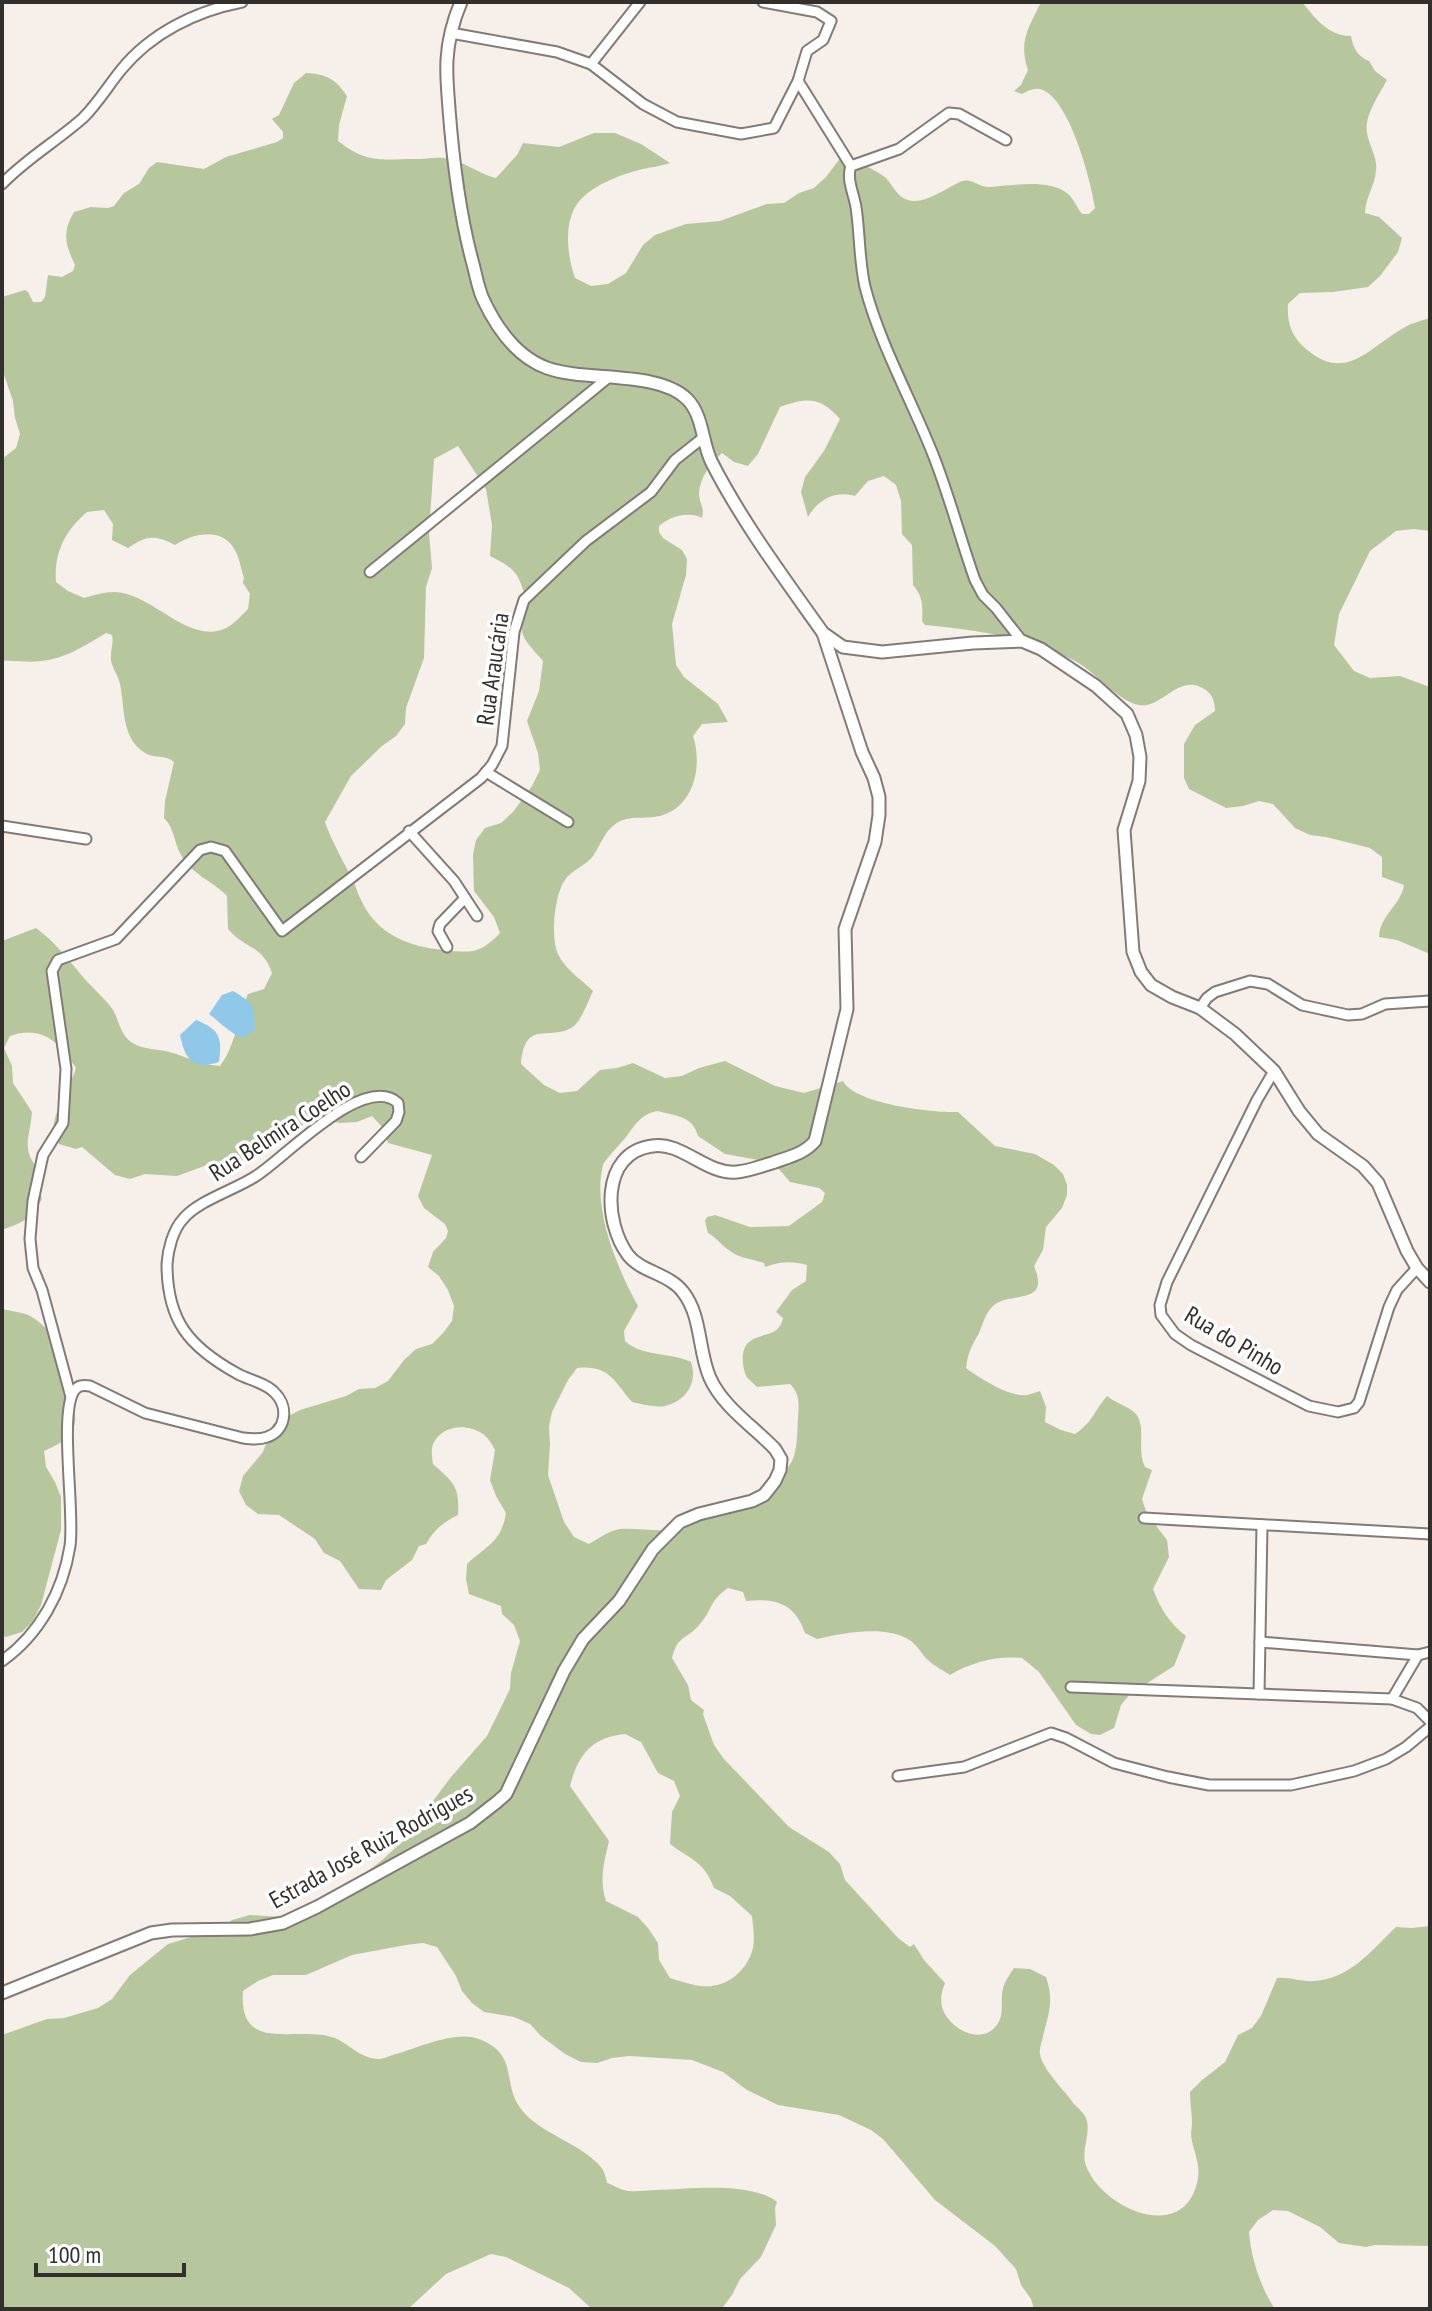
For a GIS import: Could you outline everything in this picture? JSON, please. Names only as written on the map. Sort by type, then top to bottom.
[{"type":"street","points":[[2,184],[83,118],[143,46],[196,15],[242,2]]},
{"type":"street","points":[[461,2],[446,62],[452,148],[464,232],[482,297],[512,345],[546,368],[656,384],[688,400],[696,412],[710,457],[735,503],[823,633],[843,647],[882,652],[1022,641],[1041,649],[1096,686],[1127,714],[1136,735],[1140,757],[1139,781],[1124,830],[1133,952],[1141,972],[1151,985],[1200,1008],[1235,1034],[1274,1071],[1299,1111],[1318,1134],[1363,1166],[1378,1183],[1399,1234],[1417,1268],[1430,1282]]},
{"type":"street","points":[[591,64],[640,2]]},
{"type":"street","points":[[451,33],[557,52],[591,64],[643,104],[677,122],[741,134],[774,128],[798,81],[807,51],[823,40],[831,21],[817,12],[763,2]]},
{"type":"street","points":[[798,81],[851,166]]},
{"type":"street","points":[[851,166],[899,149],[949,113],[959,114],[1006,140]]},
{"type":"street","points":[[851,166],[849,171],[865,287],[879,327],[932,453],[975,580],[983,595],[1022,641]]},
{"type":"street","points":[[370,572],[609,377]]},
{"type":"street","name":"Rua Araucária","points":[[71,1397],[42,1290],[33,1268],[30,1239],[33,1201],[43,1155],[63,1123],[66,1069],[52,971],[58,960],[116,939],[200,850],[211,847],[225,851],[282,931],[486,772],[502,746],[514,632],[524,600],[586,541],[651,492],[675,460],[704,437]]},
{"type":"street","name":"Estrada José Ruiz Rodrigues","points":[[2,1993],[151,1933],[250,1929],[283,1923],[470,1823],[506,1794],[564,1671],[583,1639],[619,1601],[653,1549],[680,1522],[752,1501],[764,1495],[775,1481],[781,1459],[762,1435],[720,1396],[711,1382],[695,1316],[683,1291],[631,1259],[618,1239],[611,1214],[612,1183],[622,1162],[649,1146],[662,1145],[707,1166],[736,1172],[795,1155],[815,1141],[847,1009],[845,929],[875,842],[879,815],[879,797],[874,778],[862,752],[823,633]]},
{"type":"street","points":[[486,772],[568,822]]},
{"type":"street","points":[[2,826],[86,839]]},
{"type":"street","points":[[409,831],[454,881],[477,916]]},
{"type":"street","points":[[447,947],[438,931],[440,924],[465,898]]},
{"type":"street","points":[[1200,1008],[1215,992],[1250,981],[1268,984],[1302,1005],[1348,1015],[1362,1014],[1385,1004],[1430,1001]]},
{"type":"street","name":"Rua do Pinho","points":[[1274,1071],[1167,1282],[1160,1305],[1161,1315],[1169,1328],[1191,1345],[1288,1396],[1322,1409],[1348,1411],[1359,1402],[1397,1290],[1417,1268]]},
{"type":"street","name":"Rua Belmira Coelho","points":[[71,1397],[75,1388],[90,1386],[145,1413],[243,1438],[256,1439],[280,1429],[284,1415],[277,1394],[203,1352],[186,1336],[170,1300],[167,1259],[172,1239],[183,1219],[197,1208],[260,1174],[348,1106],[376,1095],[390,1097],[398,1103],[399,1117],[361,1157]]},
{"type":"street","points":[[2,1661],[44,1618],[63,1580],[71,1544],[68,1420],[71,1397]]},
{"type":"street","points":[[1144,1518],[1430,1534]]},
{"type":"street","points":[[1259,1694],[1262,1525]]},
{"type":"street","points":[[1260,1642],[1418,1655],[1430,1652]]},
{"type":"street","points":[[1392,1699],[1418,1655]]},
{"type":"street","points":[[1071,1687],[1392,1699],[1417,1708],[1430,1721]]},
{"type":"street","points":[[898,1776],[964,1767],[1051,1733],[1114,1763],[1168,1777],[1209,1785],[1291,1785],[1354,1771],[1386,1759],[1430,1727]]},
{"type":"green space","points":[[1041,2],[1302,2],[1329,29],[1351,36],[1359,54],[1387,80],[1373,106],[1367,126],[1376,166],[1365,213],[1379,217],[1402,238],[1398,252],[1368,287],[1300,293],[1288,304],[1288,311],[1291,329],[1301,344],[1332,363],[1344,363],[1366,354],[1403,328],[1430,318],[1430,531],[1396,531],[1370,551],[1339,614],[1334,645],[1354,671],[1370,678],[1400,676],[1430,687],[1430,954],[1397,940],[1379,937],[1383,922],[1404,885],[1382,877],[1382,857],[1370,848],[1310,835],[1295,828],[1273,804],[1259,801],[1226,808],[1189,789],[1184,778],[1184,744],[1195,725],[1215,711],[1213,699],[1206,690],[1196,685],[1179,687],[1156,702],[1139,705],[1122,698],[1081,665],[1056,652],[1001,636],[925,625],[921,598],[913,585],[912,545],[902,534],[901,501],[896,485],[884,476],[868,481],[855,496],[834,495],[822,501],[808,517],[801,492],[805,477],[824,451],[840,419],[826,406],[806,401],[780,407],[758,454],[748,466],[734,462],[722,453],[714,461],[700,487],[702,518],[680,516],[659,526],[663,538],[682,550],[687,559],[686,575],[672,624],[676,665],[684,677],[718,704],[728,722],[702,724],[693,736],[696,772],[688,795],[681,804],[660,816],[617,823],[608,831],[593,856],[565,880],[556,906],[556,949],[566,966],[593,991],[575,1025],[528,1040],[521,1064],[544,1085],[560,1093],[577,1091],[600,1070],[633,1063],[665,1078],[682,1076],[725,1061],[775,1086],[804,1093],[843,1081],[862,1096],[896,1106],[958,1112],[995,1146],[1035,1154],[1063,1174],[1067,1195],[1062,1208],[1046,1227],[1043,1250],[1034,1266],[1037,1287],[1027,1295],[1001,1301],[991,1308],[971,1349],[966,1368],[987,1382],[1013,1393],[1027,1395],[1040,1391],[1046,1407],[1045,1422],[1075,1434],[1090,1421],[1107,1396],[1136,1414],[1141,1426],[1142,1460],[1145,1467],[1152,1470],[1142,1499],[1147,1514],[1167,1540],[1169,1557],[1153,1589],[1166,1615],[1186,1636],[1174,1666],[1130,1694],[1121,1705],[1114,1728],[1100,1735],[1091,1734],[1076,1725],[1039,1672],[1022,1658],[984,1661],[950,1675],[901,1636],[865,1631],[817,1639],[805,1633],[790,1609],[775,1602],[746,1601],[743,1592],[728,1588],[717,1597],[700,1624],[680,1641],[672,1658],[688,1685],[691,1700],[704,1710],[714,1745],[724,1759],[789,1827],[829,1852],[840,1864],[845,1880],[898,1938],[910,1947],[914,1944],[945,1983],[942,2007],[945,2015],[958,2028],[982,2034],[996,2026],[1001,2015],[1003,1988],[1014,1968],[1030,1969],[1046,1977],[1050,2000],[1040,2050],[1042,2060],[1054,2080],[1086,2118],[1088,2130],[1084,2154],[1086,2166],[1095,2181],[1124,2206],[1142,2213],[1160,2216],[1176,2212],[1189,2202],[1197,2183],[1198,2170],[1191,2135],[1190,2092],[1225,2062],[1238,2035],[1252,2028],[1261,2016],[1277,1978],[1309,1981],[1339,1975],[1360,1962],[1396,1927],[1430,1926],[1430,2246],[1366,2247],[1339,2243],[1320,2227],[1288,2211],[1273,2210],[1258,2220],[1249,2232],[1257,2272],[1275,2309],[1034,2309],[1016,2269],[995,2246],[935,2200],[883,2139],[871,2130],[839,2115],[778,2105],[747,2090],[723,2072],[692,2060],[629,2056],[597,2063],[581,2062],[565,2054],[530,2024],[514,2017],[484,2012],[472,2003],[437,1947],[423,1943],[352,1955],[306,1975],[273,1975],[243,1991],[244,2011],[250,2024],[260,2031],[335,2038],[361,2054],[379,2059],[449,2038],[479,2039],[500,2053],[515,2099],[529,2118],[591,2158],[603,2170],[607,2183],[632,2191],[736,2189],[765,2195],[777,2202],[776,2225],[761,2257],[740,2279],[723,2307],[592,2309],[569,2288],[506,2257],[491,2254],[446,2274],[408,2309],[4,2309],[2,2035],[47,2019],[64,2018],[98,2008],[112,1999],[130,1975],[168,1944],[218,1929],[232,1920],[250,1915],[282,1917],[329,1901],[416,1829],[451,1777],[487,1736],[510,1689],[520,1641],[514,1625],[502,1614],[501,1606],[469,1594],[467,1564],[497,1537],[506,1513],[490,1480],[495,1450],[487,1437],[477,1430],[455,1428],[442,1433],[433,1444],[433,1464],[454,1485],[458,1515],[439,1527],[426,1544],[419,1546],[412,1560],[386,1580],[381,1590],[359,1589],[340,1561],[324,1553],[315,1539],[279,1515],[258,1514],[246,1505],[239,1491],[243,1476],[263,1452],[273,1424],[300,1410],[359,1389],[375,1388],[388,1381],[404,1360],[416,1349],[432,1344],[452,1321],[454,1306],[448,1290],[428,1267],[433,1252],[446,1238],[448,1231],[445,1224],[424,1208],[418,1196],[432,1155],[388,1143],[383,1128],[372,1116],[357,1122],[308,1121],[253,1160],[236,1161],[221,1167],[210,1164],[177,1176],[145,1174],[130,1179],[115,1175],[82,1147],[76,1149],[59,1144],[54,1131],[55,1117],[76,1068],[49,1038],[21,1033],[10,1036],[4,1048],[12,1066],[13,1083],[32,1112],[28,1150],[40,1171],[37,1184],[42,1199],[26,1219],[2,1230],[2,941],[36,928],[110,1006],[124,1035],[131,1042],[220,1066],[233,1040],[248,994],[264,989],[272,973],[258,952],[228,929],[227,896],[195,872],[180,853],[164,818],[174,762],[145,753],[137,747],[128,731],[120,684],[111,660],[112,635],[106,633],[75,651],[50,660],[2,661],[2,459],[16,448],[20,434],[2,369],[2,297],[25,290],[33,302],[41,302],[45,297],[48,275],[62,277],[73,271],[75,265],[66,238],[74,212],[91,207],[114,206],[124,193],[139,184],[157,162],[204,169],[226,157],[283,138],[283,132],[272,119],[279,115],[294,83],[306,73],[330,78],[343,90],[347,96],[338,141],[367,157],[445,158],[496,178],[517,155],[523,143],[559,147],[594,133],[615,133],[641,144],[670,163],[609,181],[594,188],[576,206],[569,226],[570,259],[575,278],[591,286],[608,284],[626,273],[643,245],[655,235],[686,224],[720,221],[767,204],[784,203],[814,188],[841,157],[882,175],[900,196],[909,200],[926,199],[964,181],[989,187],[1040,184],[1060,189],[1070,196],[1082,214],[1089,214],[1095,208],[1089,179],[1077,141],[1060,107],[1051,95],[1040,89],[1022,94],[1014,91],[1021,85],[1028,70],[1025,42]],"holes":[[[458,446],[486,489],[492,525],[490,556],[507,565],[519,580],[528,604],[522,622],[523,635],[543,661],[539,691],[527,721],[538,753],[540,770],[513,812],[501,823],[485,828],[476,840],[473,855],[474,891],[494,917],[500,933],[487,945],[469,951],[419,946],[396,937],[377,923],[361,899],[325,822],[351,776],[396,736],[405,724],[406,708],[424,658],[426,587],[432,568],[429,533],[434,459]],[[104,510],[113,524],[112,540],[128,548],[151,538],[175,545],[206,534],[221,537],[237,554],[243,583],[250,594],[248,609],[224,629],[210,632],[183,624],[128,594],[110,592],[84,598],[68,591],[56,582],[59,552],[67,535],[87,512]],[[658,1111],[683,1118],[692,1124],[698,1136],[725,1154],[769,1162],[790,1182],[819,1188],[825,1193],[822,1202],[789,1226],[750,1227],[715,1215],[707,1217],[705,1221],[708,1233],[738,1256],[764,1263],[765,1267],[786,1262],[807,1265],[806,1281],[792,1290],[776,1312],[783,1318],[778,1329],[749,1342],[743,1359],[747,1378],[757,1387],[790,1384],[793,1388],[799,1404],[796,1445],[792,1461],[785,1470],[774,1480],[743,1497],[710,1509],[683,1513],[668,1530],[620,1529],[589,1544],[574,1537],[564,1522],[548,1475],[549,1426],[552,1412],[568,1380],[577,1368],[596,1369],[615,1381],[632,1402],[661,1406],[679,1400],[688,1390],[693,1377],[691,1362],[640,1350],[625,1341],[624,1331],[638,1306],[622,1274],[604,1219],[600,1182],[603,1165],[639,1120]],[[625,1734],[641,1742],[658,1773],[674,1781],[680,1796],[672,1812],[670,1844],[701,1866],[714,1888],[730,1896],[752,1916],[754,1940],[750,1957],[740,1971],[726,1982],[701,1986],[670,1978],[659,1960],[658,1943],[648,1928],[638,1917],[606,1901],[603,1878],[609,1841],[570,1786],[577,1765],[588,1750],[613,1736]]]},
{"type":"green space","points":[[2,1309],[31,1316],[62,1347],[75,1418],[69,1435],[44,1451],[46,1467],[61,1497],[61,1530],[41,1605],[33,1621],[22,1632],[6,1637],[2,1635]]},
{"type":"water","points":[[233,991],[249,1003],[253,1011],[255,1030],[243,1038],[209,1014],[222,995]]},
{"type":"water","points":[[196,1020],[218,1036],[219,1062],[203,1065],[188,1057],[180,1035]]}]
